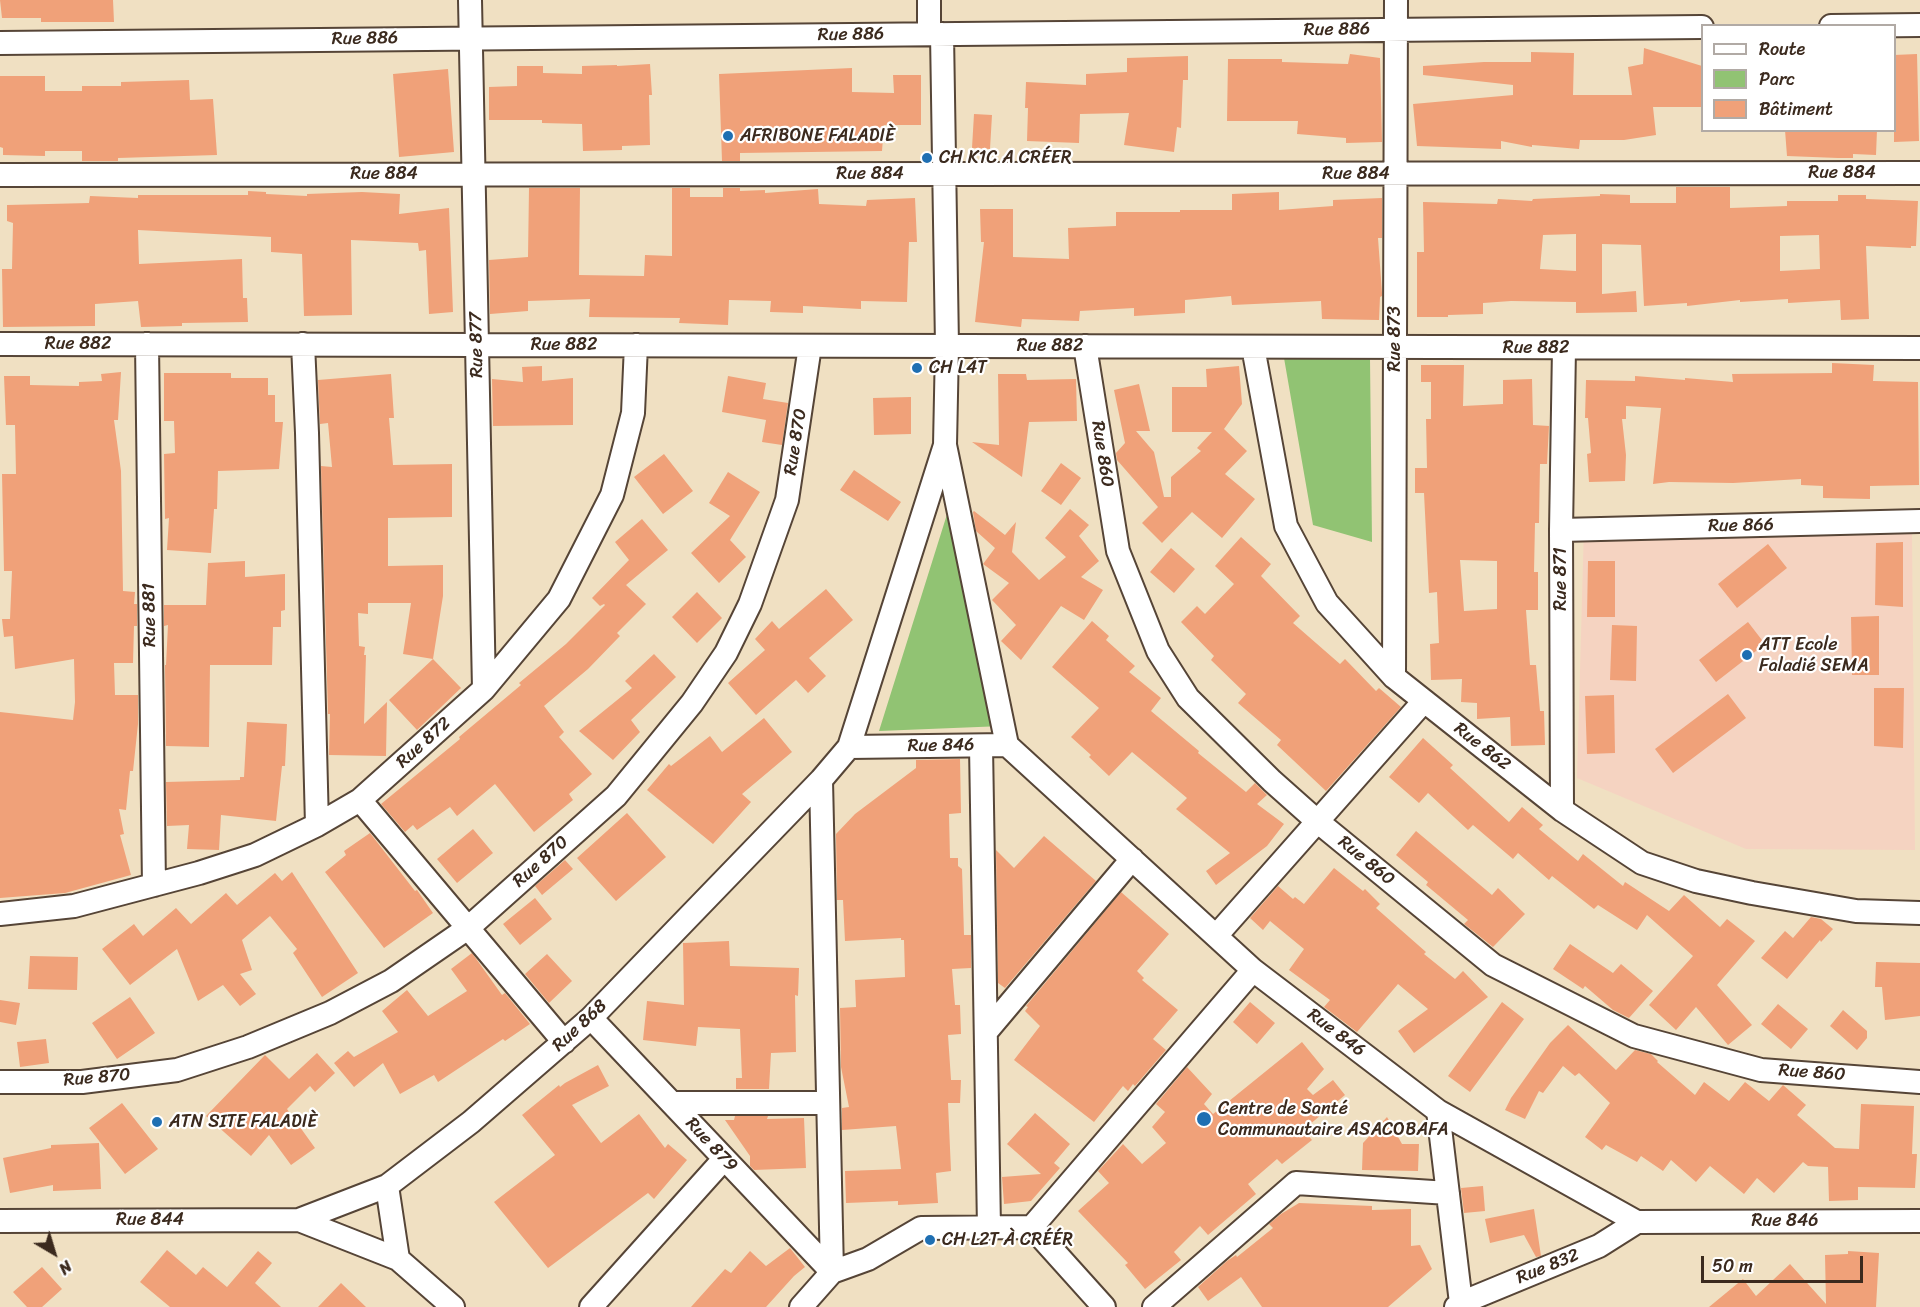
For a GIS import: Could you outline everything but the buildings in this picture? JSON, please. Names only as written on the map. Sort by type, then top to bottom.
[{"type":"street","name":"Rue 877","points":[[470,0],[484,689]]},
{"type":"street","points":[[929,0],[935,34],[945,174],[947,346],[945,445],[1007,745]]},
{"type":"street","name":"Rue 873","points":[[1394,677],[1395,0]]},
{"type":"street","points":[[1896,25],[1920,25]]},
{"type":"street","name":"Rue 886","points":[[0,43],[1701,27]]},
{"type":"street","name":"Rue 884","points":[[0,175],[1920,173]]},
{"type":"street","name":"Rue 882","points":[[0,344],[1920,348]]},
{"type":"street","name":"Rue 881","points":[[147,344],[154,885]]},
{"type":"street","points":[[303,344],[317,825]]},
{"type":"street","name":"Rue 872","points":[[0,914],[74,906],[199,873],[255,855],[317,825],[360,800],[484,689],[559,599],[612,495],[633,414],[636,345]]},
{"type":"street","name":"Rue 870","points":[[0,1082],[82,1082],[177,1070],[248,1047],[340,1008],[391,981],[468,928],[616,796],[692,703],[726,653],[750,604],[787,500],[810,346]]},
{"type":"street","name":"Rue 860","points":[[1085,346],[1118,551],[1158,651],[1188,698],[1272,781],[1317,821],[1493,965],[1634,1036],[1761,1070],[1920,1082]]},
{"type":"street","name":"Rue 862","points":[[1253,347],[1286,526],[1326,603],[1394,677],[1562,810],[1642,863],[1696,881],[1856,911],[1920,913]]},
{"type":"street","name":"Rue 871","points":[[1562,810],[1561,530],[1564,348]]},
{"type":"street","points":[[832,1272],[821,780],[849,747],[945,445]]},
{"type":"street","name":"Rue 866","points":[[1561,530],[1920,521]]},
{"type":"street","points":[[1216,936],[1424,701]]},
{"type":"street","name":"Rue 846","points":[[849,747],[1007,745],[1253,970],[1438,1111],[1637,1222],[1920,1221]]},
{"type":"street","points":[[981,746],[989,1228]]},
{"type":"street","name":"Rue 868","points":[[299,1220],[387,1186],[471,1122],[591,1018],[821,780]]},
{"type":"street","points":[[360,800],[564,1042]]},
{"type":"street","points":[[986,1032],[1132,859]]},
{"type":"street","points":[[801,1307],[832,1272],[868,1259],[921,1228],[1032,1227],[1253,970]]},
{"type":"street","name":"Rue 879","points":[[591,1018],[832,1272]]},
{"type":"street","points":[[672,1103],[828,1103]]},
{"type":"street","points":[[1438,1111],[1459,1305]]},
{"type":"street","points":[[591,1307],[724,1159]]},
{"type":"street","points":[[1154,1307],[1296,1183],[1448,1193]]},
{"type":"street","points":[[387,1186],[398,1259]]},
{"type":"street","points":[[299,1220],[398,1259],[453,1307]]},
{"type":"street","name":"Rue 844","points":[[0,1221],[299,1220]]},
{"type":"street","name":"Rue 832","points":[[1459,1305],[1599,1246],[1637,1222]]},
{"type":"street","points":[[1032,1227],[1104,1307]]},
{"type":"shaded area","name":"ATT Ecole Faladié SEMA","points":[[1584,525],[1912,531],[1915,850],[1746,849],[1577,778]]},
{"type":"green space","points":[[1284,358],[1370,359],[1372,542],[1313,525]]},
{"type":"green space","points":[[954,492],[1003,726],[879,731]]},
{"type":"place","name":"AFRIBONE FALADIÈ","points":[[728,136]]},
{"type":"place","name":"CH K1C A CRÉER","points":[[927,158]]},
{"type":"place","name":"CH L4T","points":[[917,368]]},
{"type":"place","name":"ATT Ecole Faladié SEMA","points":[[1747,655]]},
{"type":"place","name":"Centre de Santé Communautaire ASACOBAFA","points":[[1204,1119]]},
{"type":"place","name":"ATN SITE FALADIÈ","points":[[157,1122]]},
{"type":"place","name":"CH L2T À CRÉÉR","points":[[930,1240]]}]
